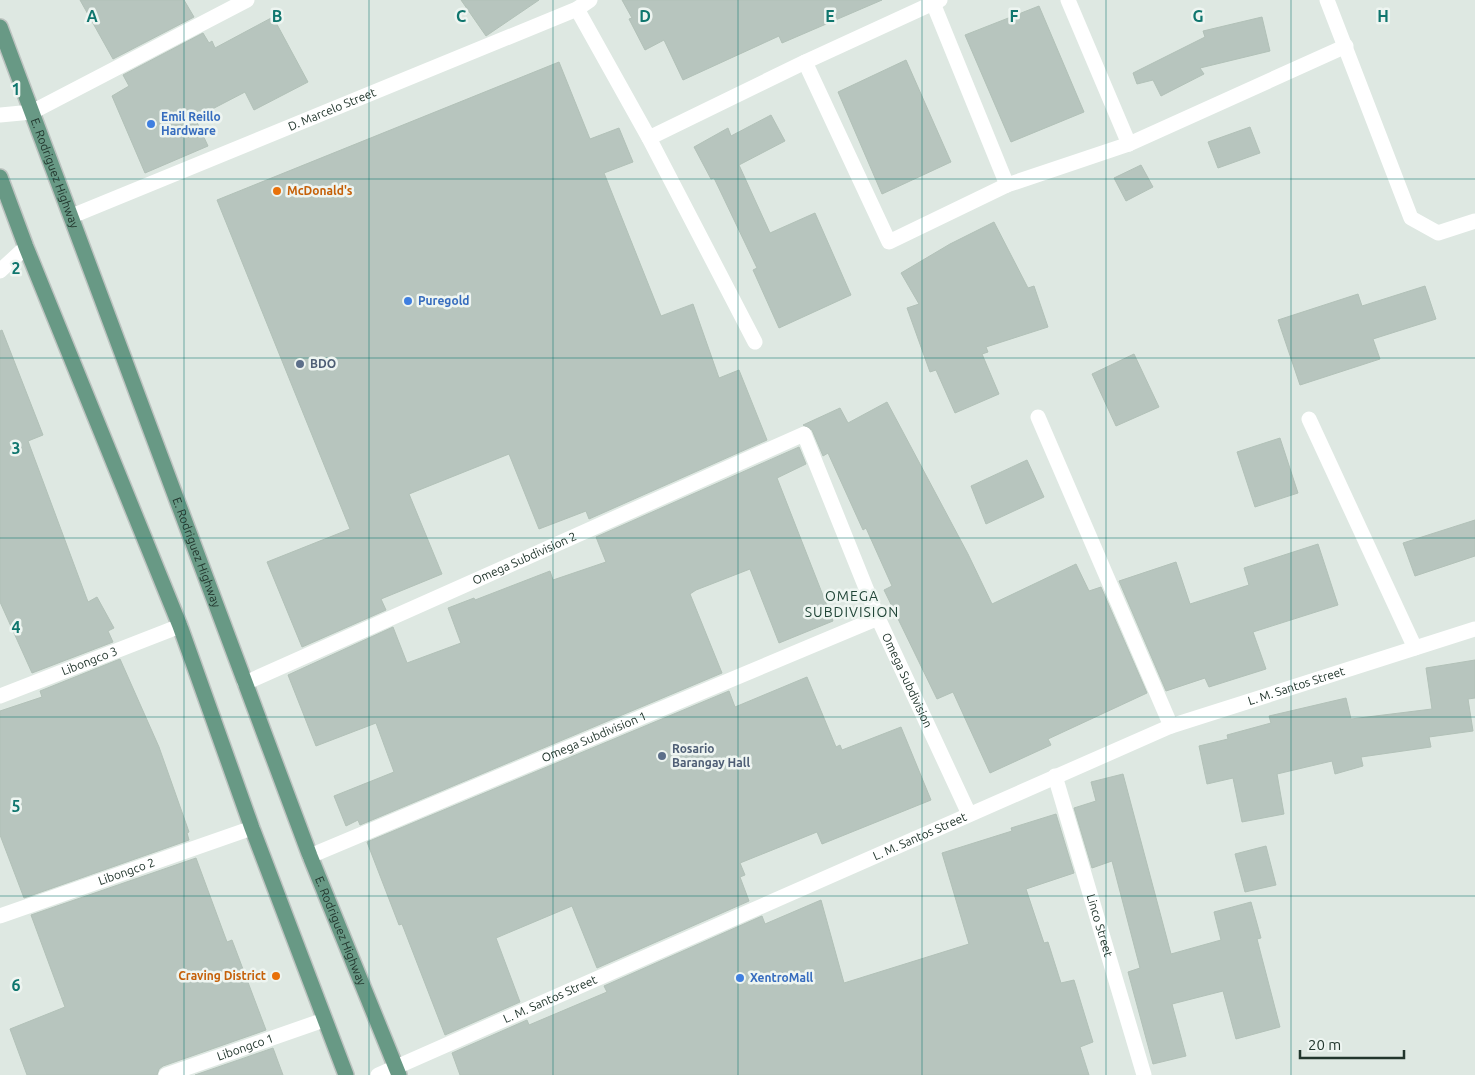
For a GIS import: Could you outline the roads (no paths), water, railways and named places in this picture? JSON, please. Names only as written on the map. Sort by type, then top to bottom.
[{"type":"main road","name":"E. Rodriguez Highway","points":[[0,27],[310,856],[398,1071]]},
{"type":"main road","points":[[0,177],[26,247],[180,626],[252,828],[346,1075]]},
{"type":"street","points":[[0,115],[32,112],[247,0]]},
{"type":"street","name":"D. Marcelo Street","points":[[72,216],[577,9],[590,0]]},
{"type":"street","points":[[1068,0],[1128,144]]},
{"type":"street","points":[[1327,0],[1411,218],[1438,233],[1475,221]]},
{"type":"street","points":[[649,138],[805,62],[937,2],[1007,186]]},
{"type":"street","points":[[577,9],[649,138],[755,342]]},
{"type":"street","points":[[805,62],[889,242],[1007,186],[1128,144],[1346,46]]},
{"type":"street","points":[[0,271],[26,247]]},
{"type":"street","points":[[1038,417],[1171,726]]},
{"type":"street","points":[[1309,419],[1416,648]]},
{"type":"street","name":"Omega Subdivision 2","points":[[245,683],[804,434]]},
{"type":"street","name":"Omega Subdivision","points":[[804,434],[878,618],[969,814]]},
{"type":"street","name":"Omega Subdivision 1","points":[[310,856],[878,618]]},
{"type":"street","name":"Libongco 3","points":[[0,696],[180,626]]},
{"type":"street","name":"L. M. Santos Street","points":[[378,1075],[398,1071],[969,814],[1171,726],[1475,629]]},
{"type":"street","name":"Linco Street","points":[[1055,776],[1144,1075]]},
{"type":"street","name":"Libongco 2","points":[[0,916],[252,828]]},
{"type":"street","name":"Libongco 1","points":[[166,1075],[324,1020]]},
{"type":"place","name":"Emil Reillo Hardware","points":[[151,124]]},
{"type":"place","name":"McDonald's","points":[[277,191]]},
{"type":"place","name":"Puregold","points":[[408,301]]},
{"type":"place","name":"BDO","points":[[300,364]]},
{"type":"place","name":"Rosario Barangay Hall","points":[[662,756]]},
{"type":"place","name":"Craving District","points":[[276,976]]},
{"type":"place","name":"XentroMall","points":[[740,978]]},
{"type":"district","name":"OMEGA SUBDIVISION","points":[[852,604]]}]
